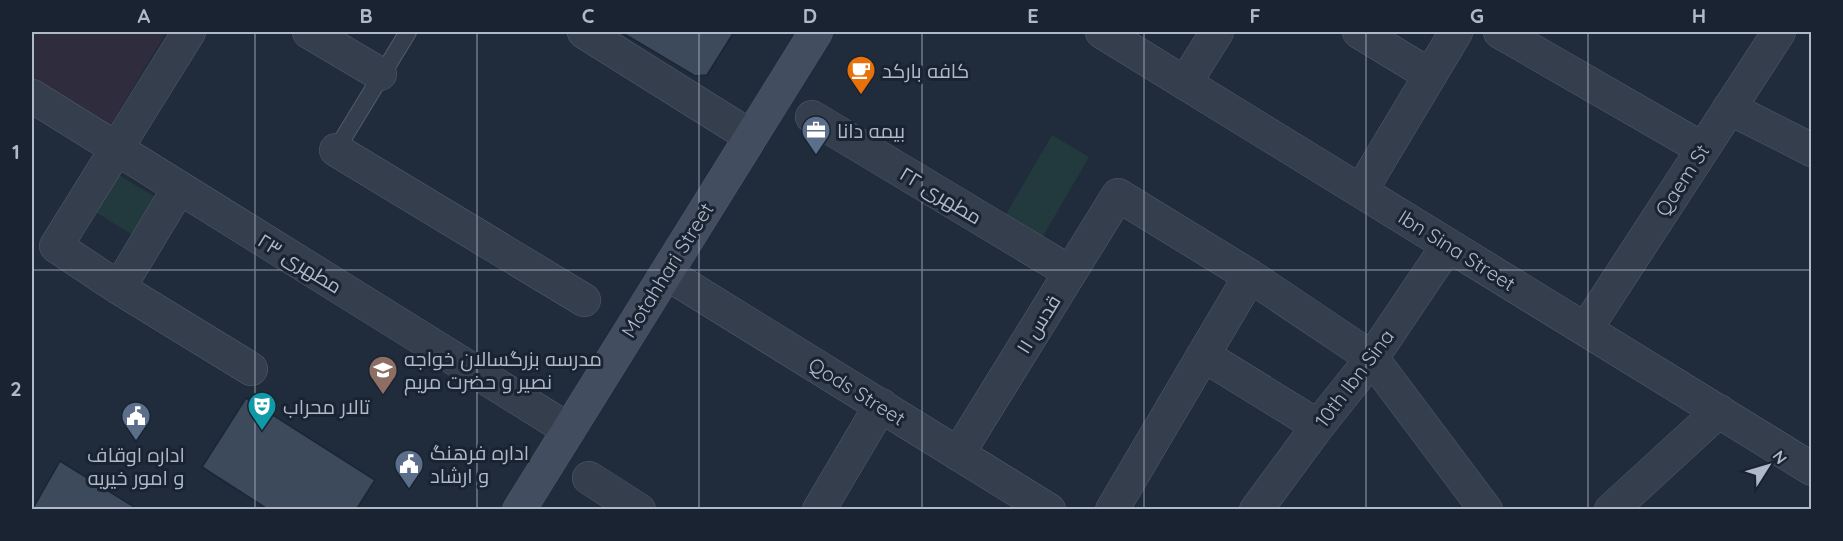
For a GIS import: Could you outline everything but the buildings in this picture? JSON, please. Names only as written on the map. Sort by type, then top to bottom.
[{"type":"main road","name":"Motahhari Street","points":[[519,510],[816,32]]},
{"type":"street","points":[[189,32],[117,149],[44,250],[119,288],[251,369]]},
{"type":"street","points":[[309,32],[381,74]]},
{"type":"street","points":[[584,32],[750,136]]},
{"type":"street","name":"Ibn Sina Street","points":[[1102,32],[1812,469]]},
{"type":"street","points":[[1185,83],[1217,32]]},
{"type":"street","points":[[1359,32],[1430,75]]},
{"type":"street","points":[[1361,191],[1456,32]]},
{"type":"street","points":[[1500,32],[1703,149]]},
{"type":"street","name":"Qaem St","points":[[1586,329],[1779,32]]},
{"type":"street","name":"مطهری ۲۳","points":[[32,96],[569,430]]},
{"type":"street","points":[[1729,108],[1812,150]]},
{"type":"street","name":"مطهری ۲۲","points":[[812,117],[1070,272]]},
{"type":"street","points":[[336,150],[584,300]]},
{"type":"street","points":[[119,288],[179,188]]},
{"type":"street","name":"قدس ۱۱","points":[[958,454],[1118,195],[1250,276]]},
{"type":"street","name":"10th Ibn Sina","points":[[1256,510],[1372,358],[1448,245]]},
{"type":"street","name":"Qods Street","points":[[666,273],[1049,510]]},
{"type":"street","points":[[1112,510],[1250,276],[1372,358],[1486,510]]},
{"type":"street","points":[[1203,355],[1318,426]]},
{"type":"street","points":[[819,510],[880,405]]},
{"type":"street","points":[[1611,510],[1719,411]]},
{"type":"street","points":[[589,478],[639,510]]},
{"type":"lane","points":[[336,150],[408,32]]},
{"type":"shaded area","points":[[32,32],[166,32],[110,126],[32,79]]},
{"type":"green space","points":[[1052,135],[1089,157],[1042,238],[1005,216]]},
{"type":"green space","points":[[114,172],[155,197],[133,235],[92,210]]},
{"type":"place","name":"کافه بارکد","points":[[861,96]]},
{"type":"place","name":"بیمه دانا","points":[[816,156]]},
{"type":"place","name":"مدرسه بزرگسالان خواجه نصیر و حضرت مریم","points":[[383,396]]},
{"type":"place","name":"تالار محراب","points":[[262,432]]},
{"type":"place","name":"اداره اوقاف و امور خیریه","points":[[136,442]]},
{"type":"place","name":"اداره فرهنگ و ارشاد","points":[[409,490]]}]
